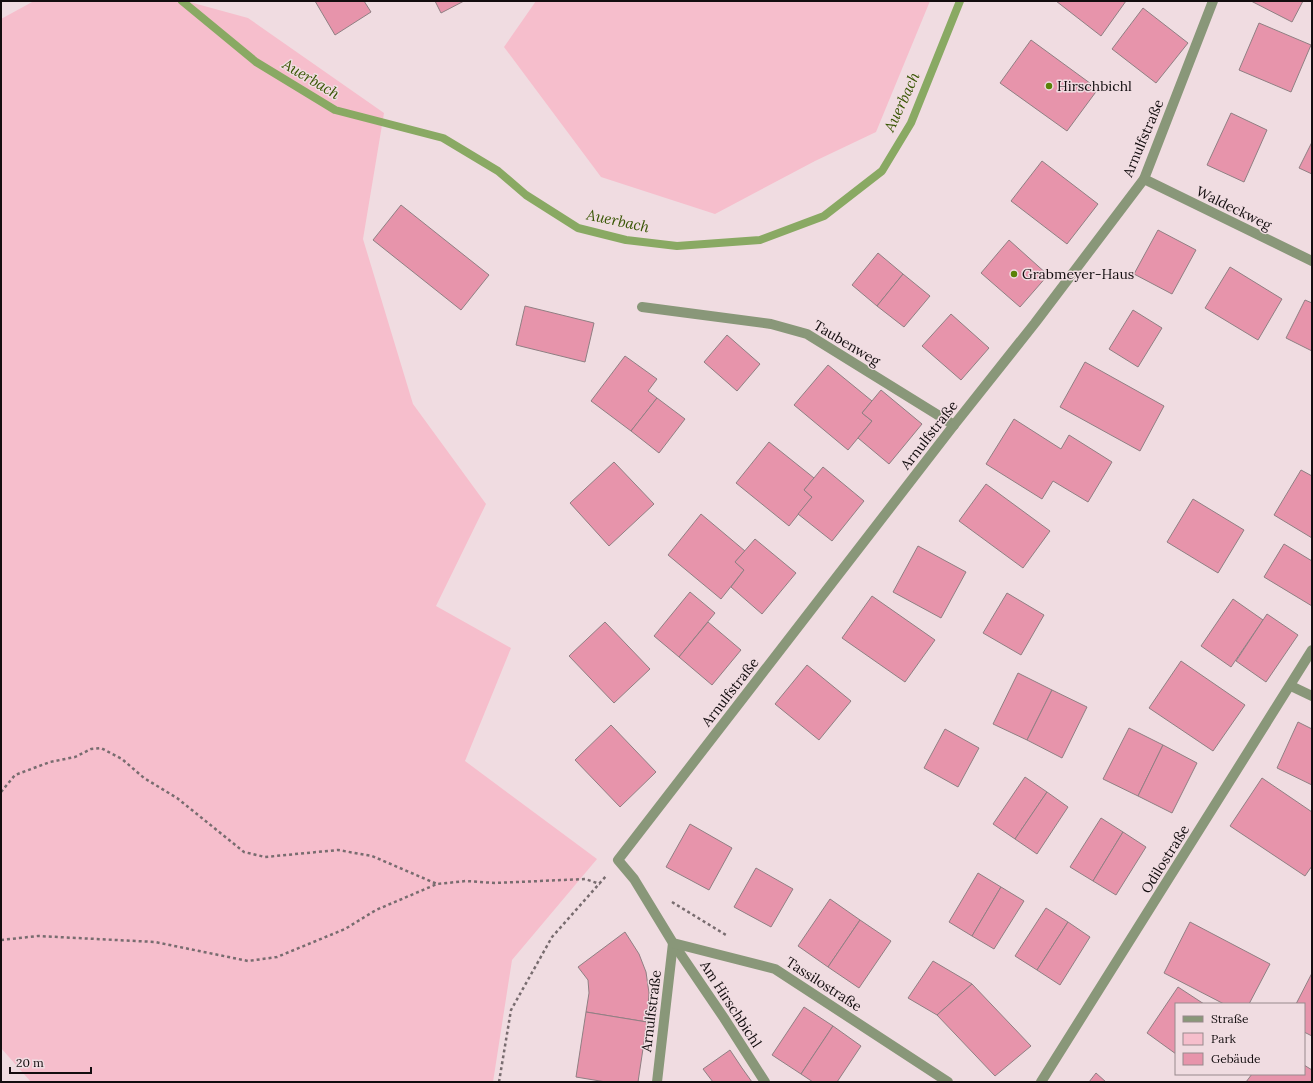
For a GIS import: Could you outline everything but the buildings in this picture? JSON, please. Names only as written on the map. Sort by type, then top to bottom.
[{"type":"street","name":"Arnulfstraße","points":[[618,860],[954,424],[1035,323],[1144,179],[1213,1]]},
{"type":"street","name":"Waldeckweg","points":[[1144,179],[1312,261]]},
{"type":"street","name":"Taubenweg","points":[[642,307],[771,324],[807,334],[954,424]]},
{"type":"street","name":"Odilostraße","points":[[1041,1082],[1291,686],[1312,650]]},
{"type":"street","points":[[1291,686],[1312,696]]},
{"type":"street","points":[[618,860],[634,879],[673,943]]},
{"type":"street","name":"Arnulfstraße","points":[[658,1082],[673,943]]},
{"type":"street","name":"Am Hirschbichl","points":[[673,943],[765,1082]]},
{"type":"street","name":"Tassilostraße","points":[[673,943],[775,969],[948,1082]]},
{"type":"path","points":[[1,792],[15,775],[50,762],[75,757],[91,749],[101,748],[122,759],[144,778],[177,798],[244,852],[265,858],[338,850],[372,856],[437,884]]},
{"type":"path","points":[[499,1082],[511,1010],[552,937],[600,884],[618,860]]},
{"type":"path","points":[[1,940],[38,936],[155,942],[248,961],[277,957],[345,929],[376,910],[437,884],[466,881],[495,883],[585,879],[600,884]]},
{"type":"path","points":[[666,899],[730,938]]},
{"type":"green space","points":[[34,1],[186,1],[248,18],[384,113],[363,239],[413,404],[486,504],[436,606],[511,648],[465,761],[597,859],[512,960],[493,1082],[31,1082],[1,1048],[1,19]]},
{"type":"green space","points":[[536,1],[930,1],[876,132],[815,161],[715,214],[601,177],[504,47]]},
{"type":"waterway","name":"Auerbach","points":[[182,1],[256,62],[335,110],[443,138],[498,171],[526,195],[578,228],[626,240],[677,246],[760,240],[824,216],[882,171],[911,123],[960,1]]},
{"type":"place","name":"Hirschbichl","points":[[1049,86]]},
{"type":"place","name":"Grabmeyer-Haus","points":[[1014,274]]}]
